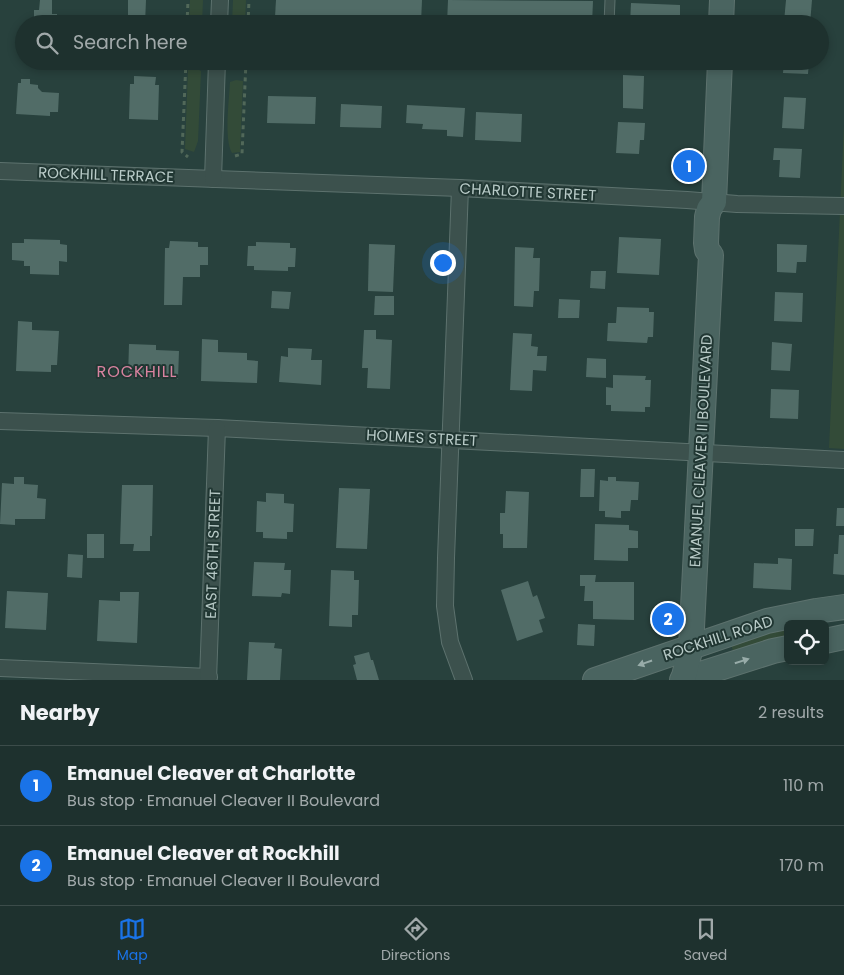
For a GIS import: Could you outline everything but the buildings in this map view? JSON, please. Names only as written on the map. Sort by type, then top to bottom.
[{"type":"main road","points":[[721,15],[722,0]]},
{"type":"main road","name":"EMANUEL CLEAVER II BOULEVARD","points":[[688,679],[711,255],[716,251],[718,244],[720,216],[714,202],[720,70]]},
{"type":"main road","name":"ROCKHILL ROAD","points":[[595,680],[767,621],[844,606]]},
{"type":"main road","points":[[829,640],[844,638]]},
{"type":"main road","name":"ROCKHILL ROAD","points":[[688,679],[784,649]]},
{"type":"street","points":[[219,15],[220,0]]},
{"type":"street","points":[[213,179],[217,70]]},
{"type":"street","name":"ROCKHILL TERRACE","points":[[0,171],[213,179]]},
{"type":"street","name":"CHARLOTTE STREET","points":[[213,179],[460,188],[737,204],[843,206]]},
{"type":"street","points":[[460,188],[445,606],[450,642],[464,680]]},
{"type":"street","name":"HOLMES STREET","points":[[0,421],[218,428],[844,460]]},
{"type":"street","name":"EAST 46TH STREET","points":[[208,678],[218,428]]},
{"type":"street","points":[[0,668],[208,678]]},
{"type":"lane","points":[[609,15],[610,0]]},
{"type":"path","points":[[187,15],[188,0]]},
{"type":"path","points":[[248,15],[249,0]]},
{"type":"path","points":[[186,70],[182,152],[188,157]]},
{"type":"path","points":[[235,156],[242,154],[246,70]]},
{"type":"green space","points":[[190,0],[203,0],[202,15],[189,15]]},
{"type":"green space","points":[[233,0],[246,0],[245,15],[232,15]]},
{"type":"green space","points":[[188,70],[199,70],[201,71],[198,141],[194,152],[185,149]]},
{"type":"green space","points":[[236,80],[243,81],[240,152],[232,153],[228,139],[228,109],[230,82]]},
{"type":"green space","points":[[844,125],[844,449],[829,448]]},
{"type":"green space","points":[[784,629],[784,642],[734,655],[731,644]]},
{"type":"place","name":"Emanuel Cleaver at Charlotte","points":[[689,166]]},
{"type":"place","name":"Emanuel Cleaver at Rockhill","points":[[668,619]]},
{"type":"district","name":"ROCKHILL","points":[[137,371]]}]
